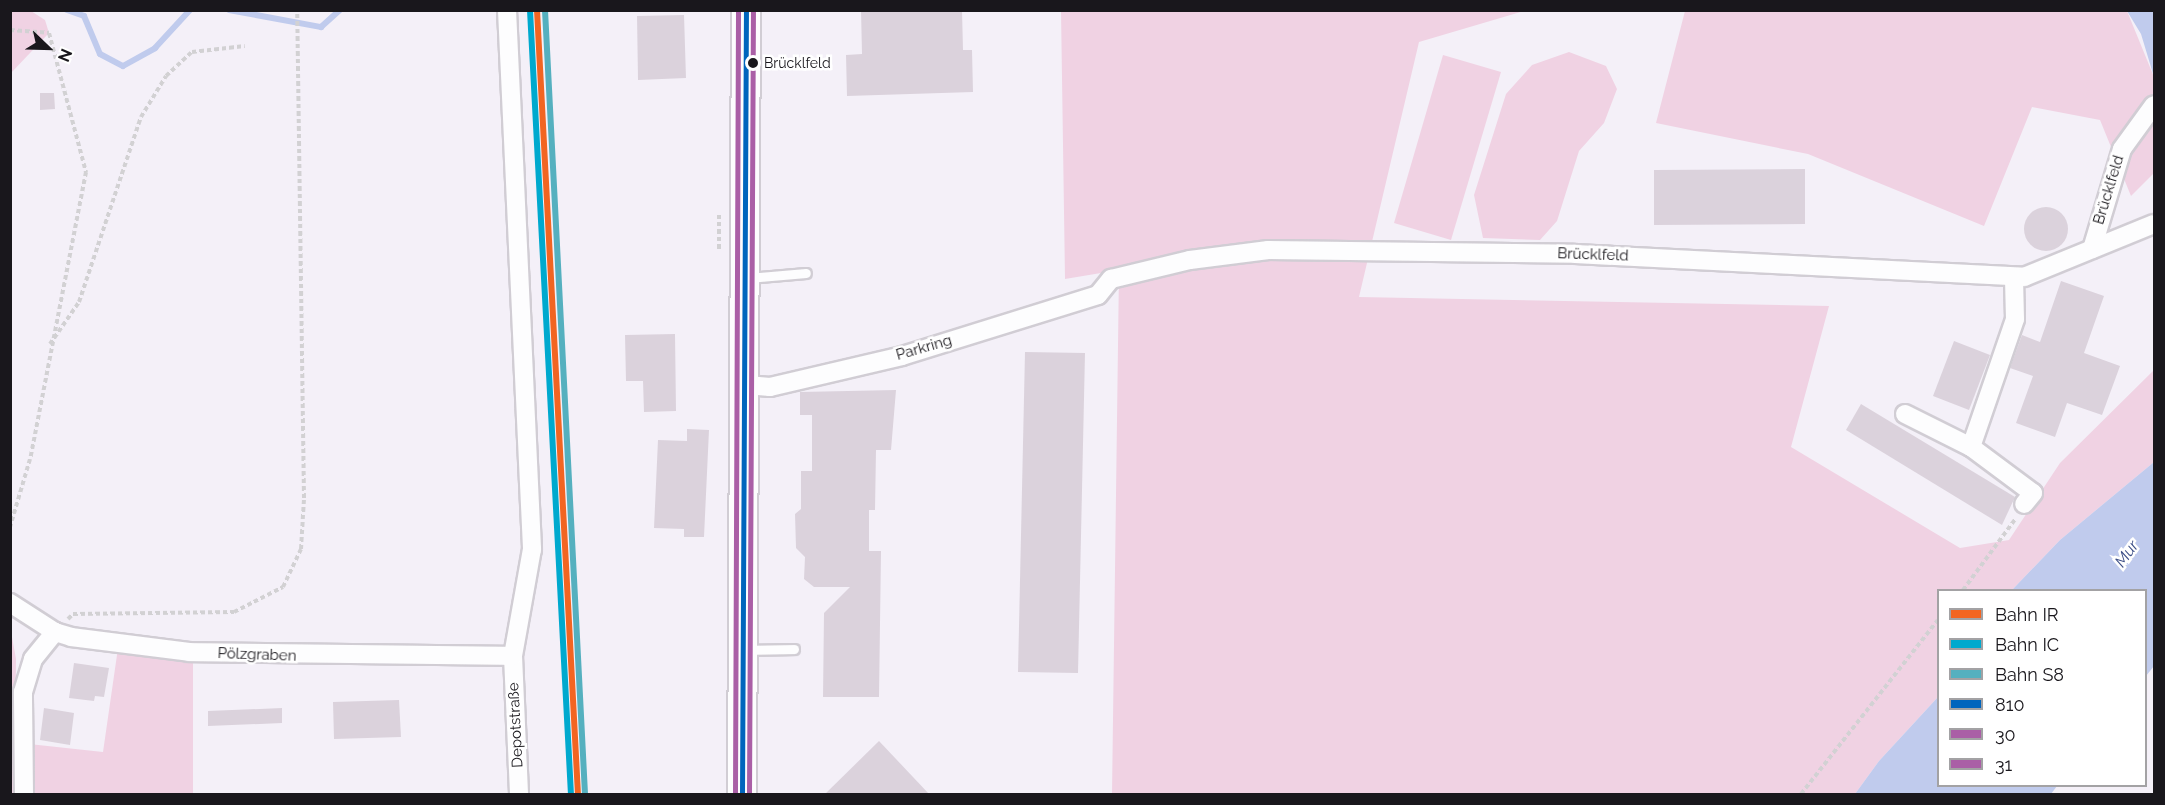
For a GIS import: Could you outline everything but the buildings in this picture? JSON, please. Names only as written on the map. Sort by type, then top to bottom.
[{"type":"main road","points":[[742,795],[747,386],[746,10]]},
{"type":"street","name":"Depotstraße","points":[[507,10],[532,549],[528,596],[513,656],[519,795]]},
{"type":"street","name":"Brücklfeld","points":[[2092,249],[2122,149],[2150,108]]},
{"type":"street","name":"Brücklfeld","points":[[1098,295],[1111,279],[1191,260],[1268,250],[1575,254],[2024,277],[2154,224]]},
{"type":"street","points":[[1971,447],[2015,320],[2014,277]]},
{"type":"street","name":"Parkring","points":[[747,386],[770,387],[902,356],[1098,295]]},
{"type":"street","points":[[1905,414],[1971,447],[2033,493],[2025,504]]},
{"type":"street","name":"Pölzgraben","points":[[10,603],[55,632],[243,655],[513,656]]},
{"type":"street","points":[[24,795],[23,692],[33,660],[55,632]]},
{"type":"lane","points":[[747,278],[806,273]]},
{"type":"lane","points":[[743,650],[794,649]]},
{"type":"path","points":[[55,632],[73,614],[234,612],[283,587],[301,549],[297,10]]},
{"type":"path","points":[[10,30],[49,33],[86,172],[48,347],[30,459],[10,527]]},
{"type":"path","points":[[48,347],[78,302],[141,117],[166,76],[192,52],[245,46]]},
{"type":"path","points":[[1964,589],[2025,504]]},
{"type":"path","points":[[1801,795],[1937,621]]},
{"type":"shaded area","points":[[11,10],[31,11],[45,20],[49,33],[11,73]]},
{"type":"shaded area","points":[[1061,11],[1524,11],[1419,42],[1359,297],[1829,306],[1791,447],[1960,548],[2009,540],[2060,463],[2154,370],[2154,462],[2060,540],[2013,589],[1937,589],[1937,698],[1879,761],[1855,794],[1112,794],[1119,270],[1065,279]]},
{"type":"shaded area","points":[[1685,11],[2127,11],[2154,77],[2154,173],[2131,196],[2100,120],[2032,107],[1984,226],[1808,154],[1656,123]]},
{"type":"shaded area","points":[[1569,52],[1606,66],[1617,89],[1604,123],[1579,151],[1557,221],[1540,240],[1483,238],[1474,195],[1506,94],[1532,65]]},
{"type":"shaded area","points":[[1443,55],[1501,72],[1451,240],[1394,223]]},
{"type":"shaded area","points":[[10,626],[16,659],[15,794],[10,794]]},
{"type":"shaded area","points":[[118,648],[193,660],[193,794],[29,794],[29,744],[103,752]]},
{"type":"water","points":[[2127,11],[2154,11],[2154,77],[2141,34]]},
{"type":"water","name":"Mur","points":[[2154,462],[2154,666],[2147,675],[2147,589],[2013,589],[2060,540]]},
{"type":"water","points":[[1937,698],[1937,787],[2056,787],[2051,794],[1855,794],[1879,761]]},
{"type":"waterway","points":[[67,10],[84,16],[100,54],[123,66],[155,48],[190,10]]},
{"type":"waterway","points":[[229,10],[321,27],[340,10]]},
{"type":"rail line","name":"IC","points":[[530,10],[571,794]]},
{"type":"rail line","name":"IR","points":[[537,10],[578,794]]},
{"type":"rail line","name":"S8","points":[[545,10],[585,794]]},
{"type":"transit line","name":"31","points":[[735,794],[738,10]]},
{"type":"transit line","name":"810","points":[[742,794],[746,10]]},
{"type":"transit line","name":"30","points":[[749,794],[753,10]]},
{"type":"place","name":"Brücklfeld","points":[[753,63]]}]
